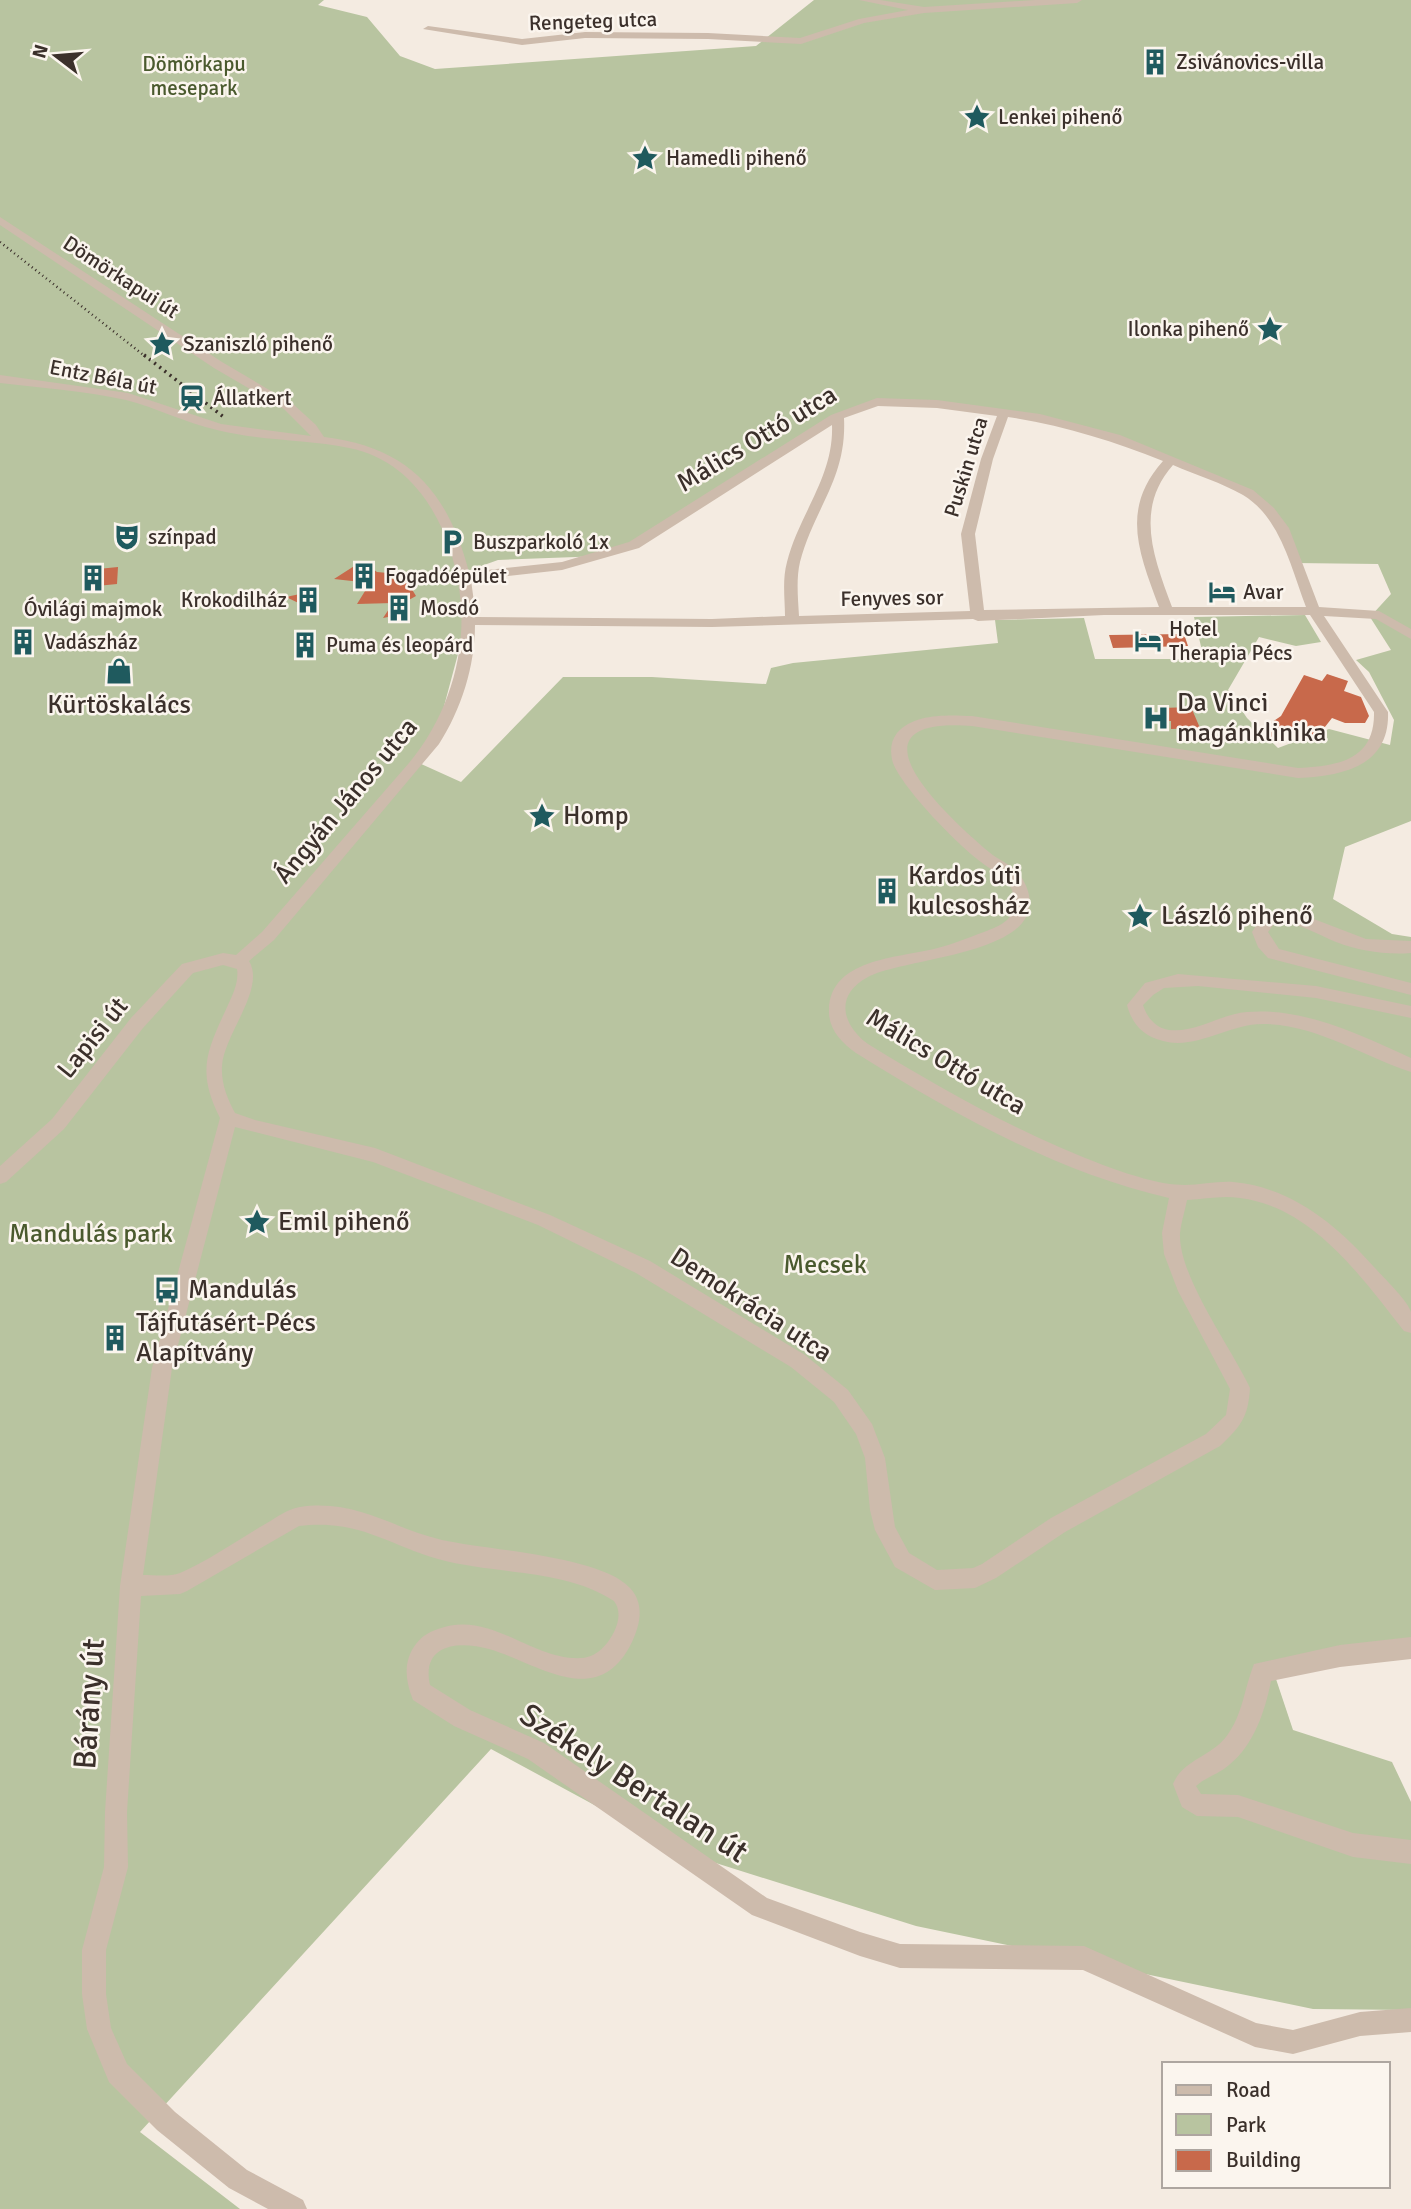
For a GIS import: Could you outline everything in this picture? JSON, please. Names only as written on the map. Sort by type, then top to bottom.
[{"type":"street","points":[[864,0],[924,10],[1077,0]]},
{"type":"street","points":[[885,16],[887,5]]},
{"type":"street","name":"Rengeteg utca","points":[[428,29],[514,41],[585,34],[801,41],[885,16],[924,10]]},
{"type":"street","name":"Dömörkapui út","points":[[0,220],[221,367],[283,403],[314,429],[320,440]]},
{"type":"street","name":"Entz Béla út","points":[[0,379],[128,397],[219,427],[320,440]]},
{"type":"street","name":"Málics Ottó utca","points":[[464,577],[562,566],[634,545],[838,417],[877,402],[937,404],[1004,412],[1116,438],[1248,493],[1269,511],[1282,528],[1314,611],[1381,712],[1383,722],[1380,741],[1366,756],[1339,769],[1298,773],[957,720],[932,721],[906,733],[897,750],[905,771],[984,857],[1015,879],[1022,898],[1022,908],[1018,918],[1007,928],[985,938],[956,949],[876,967],[859,974],[848,981],[838,999],[839,1023],[851,1040],[990,1124],[1072,1160],[1179,1193]]},
{"type":"street","name":"Puskin utca","points":[[978,617],[968,534],[987,459],[1004,412]]},
{"type":"street","points":[[792,621],[793,563],[808,524],[835,471],[840,433],[838,417]]},
{"type":"street","name":"Ángyán János utca","points":[[239,961],[258,946],[277,925],[435,740],[466,663],[470,621],[464,577],[443,516],[428,492],[388,456],[361,447],[320,440]]},
{"type":"street","points":[[1167,611],[1144,535],[1144,510],[1149,487],[1171,460]]},
{"type":"street","name":"Fenyves sor","points":[[470,621],[792,621],[1167,611],[1314,611],[1379,615],[1410,634]]},
{"type":"street","points":[[1411,947],[1364,944],[1304,922],[1282,917],[1269,919],[1260,932],[1264,943],[1274,954],[1411,989]]},
{"type":"street","name":"Lapisi út","points":[[0,1177],[58,1124],[137,1023],[179,976],[188,968],[201,963],[223,959],[239,961]]},
{"type":"street","points":[[229,1118],[222,1107],[212,1072],[212,1056],[245,982],[247,972],[239,961]]},
{"type":"street","points":[[1411,1012],[1343,998],[1245,984],[1192,980],[1164,982],[1153,986],[1144,992],[1135,1004],[1141,1021],[1157,1033],[1169,1036],[1197,1033],[1243,1018],[1270,1018],[1298,1023],[1345,1038],[1411,1065]]},
{"type":"street","name":"Demokrácia utca","points":[[229,1118],[254,1128],[375,1155],[544,1220],[643,1267],[797,1361],[841,1396],[859,1421],[875,1458],[880,1510],[885,1530],[902,1560],[935,1580],[975,1578],[989,1571],[1059,1525],[1213,1440],[1234,1420],[1239,1405],[1240,1388],[1185,1285],[1173,1254],[1171,1234],[1179,1193]]},
{"type":"street","name":"Bárány út","points":[[229,1118],[162,1368],[131,1587],[116,1812],[116,1867],[94,1950],[94,1994],[99,2029],[118,2073],[166,2121],[238,2179],[294,2209]]},
{"type":"street","points":[[1179,1193],[1218,1189],[1252,1192],[1301,1212],[1320,1225],[1369,1274],[1411,1325]]},
{"type":"street","name":"Székely Bertalan út","points":[[131,1587],[180,1584],[296,1517],[316,1514],[358,1519],[439,1549],[592,1578],[620,1592],[627,1600],[629,1616],[625,1636],[608,1658],[598,1664],[580,1668],[559,1666],[537,1660],[490,1639],[460,1634],[438,1638],[424,1650],[417,1667],[421,1692],[458,1716],[536,1751],[760,1907],[900,1956],[1084,1958],[1255,2035],[1293,2042],[1360,2024],[1411,2020]]},
{"type":"street","points":[[1411,1648],[1340,1656],[1262,1672],[1259,1692],[1241,1734],[1224,1756],[1187,1776],[1184,1784],[1190,1799],[1197,1805],[1238,1806],[1353,1844],[1411,1852]]},
{"type":"green space","name":"Mecsek","points":[[0,0],[324,0],[318,5],[367,17],[400,56],[435,69],[756,46],[814,0],[1411,0],[1411,821],[1345,847],[1333,899],[1392,934],[1411,937],[1411,1646],[1273,1670],[1293,1730],[1392,1762],[1411,1802],[1411,2010],[1313,2009],[916,1926],[681,1852],[491,1749],[140,2132],[240,2209],[0,2209]],"holes":[[[877,402],[1004,412],[1116,438],[1248,493],[1282,528],[1295,563],[1378,564],[1391,594],[1370,617],[1391,650],[1356,660],[1369,672],[1394,720],[1390,745],[1329,729],[1278,748],[1247,718],[1228,690],[1259,637],[1296,646],[1321,642],[1305,615],[1194,617],[1204,659],[1095,659],[1084,618],[995,620],[998,643],[793,663],[771,668],[766,684],[652,677],[563,677],[461,782],[419,763],[435,740],[467,620],[459,574],[498,560],[603,556],[662,529],[835,418]]]},
{"type":"building","name":"Fogadóépület","points":[[362,561],[377,572],[388,573],[393,579],[408,583],[416,596],[407,601],[408,613],[383,618],[393,603],[357,604],[370,583],[334,579]]},
{"type":"building","points":[[118,567],[117,584],[87,587],[88,570]]},
{"type":"building","name":"Krokodilház","points":[[309,592],[318,594],[319,604],[311,609],[286,597]]},
{"type":"building","name":"Hotel Therapia Pécs","points":[[1184,634],[1188,646],[1113,648],[1109,635]]},
{"type":"building","points":[[1327,674],[1348,681],[1344,691],[1361,697],[1369,716],[1365,723],[1345,723],[1332,718],[1317,737],[1299,730],[1278,743],[1262,729],[1281,716],[1304,675],[1322,681]]},
{"type":"building","name":"Da Vinci magánklinika","points":[[1191,707],[1200,728],[1171,729],[1171,721],[1161,721],[1162,708]]},
{"type":"building","name":"Kardos úti kulcsosház","points":[[877,877],[894,877],[896,904],[879,904]]},
{"type":"railway","points":[[0,242],[146,357]]},
{"type":"railway","points":[[144,355],[225,418]]},
{"type":"place","name":"Zsivánovics-villa","points":[[1155,62]]},
{"type":"place","name":"Lenkei pihenő","points":[[977,117]]},
{"type":"place","name":"Hamedli pihenő","points":[[645,158]]},
{"type":"place","name":"Ilonka pihenő","points":[[1270,329]]},
{"type":"place","name":"Szaniszló pihenő","points":[[162,344]]},
{"type":"place","name":"Állatkert","points":[[192,398]]},
{"type":"place","name":"színpad","points":[[127,537]]},
{"type":"place","name":"Buszparkoló 1x","points":[[452,542]]},
{"type":"place","name":"Fogadóépület","points":[[364,576]]},
{"type":"place","name":"Óvilági majmok","points":[[93,578]]},
{"type":"place","name":"Avar","points":[[1222,592]]},
{"type":"place","name":"Krokodilház","points":[[308,600]]},
{"type":"place","name":"Mosdó","points":[[399,608]]},
{"type":"place","name":"Hotel Therapia Pécs","points":[[1148,641]]},
{"type":"place","name":"Vadászház","points":[[23,642]]},
{"type":"place","name":"Puma és leopárd","points":[[305,645]]},
{"type":"place","name":"Kürtöskalács","points":[[119,671]]},
{"type":"place","name":"Da Vinci magánklinika","points":[[1156,718]]},
{"type":"place","name":"Homp","points":[[542,816]]},
{"type":"place","name":"Kardos úti kulcsosház","points":[[887,891]]},
{"type":"place","name":"László pihenő","points":[[1140,916]]},
{"type":"place","name":"Emil pihenő","points":[[257,1222]]},
{"type":"place","name":"Mandulás","points":[[167,1290]]},
{"type":"place","name":"Tájfutásért-Pécs Alapítvány","points":[[115,1338]]},
{"type":"park label","name":"Dömörkapu mesepark","points":[[194,76]]},
{"type":"park label","name":"Mandulás park","points":[[91,1234]]}]
